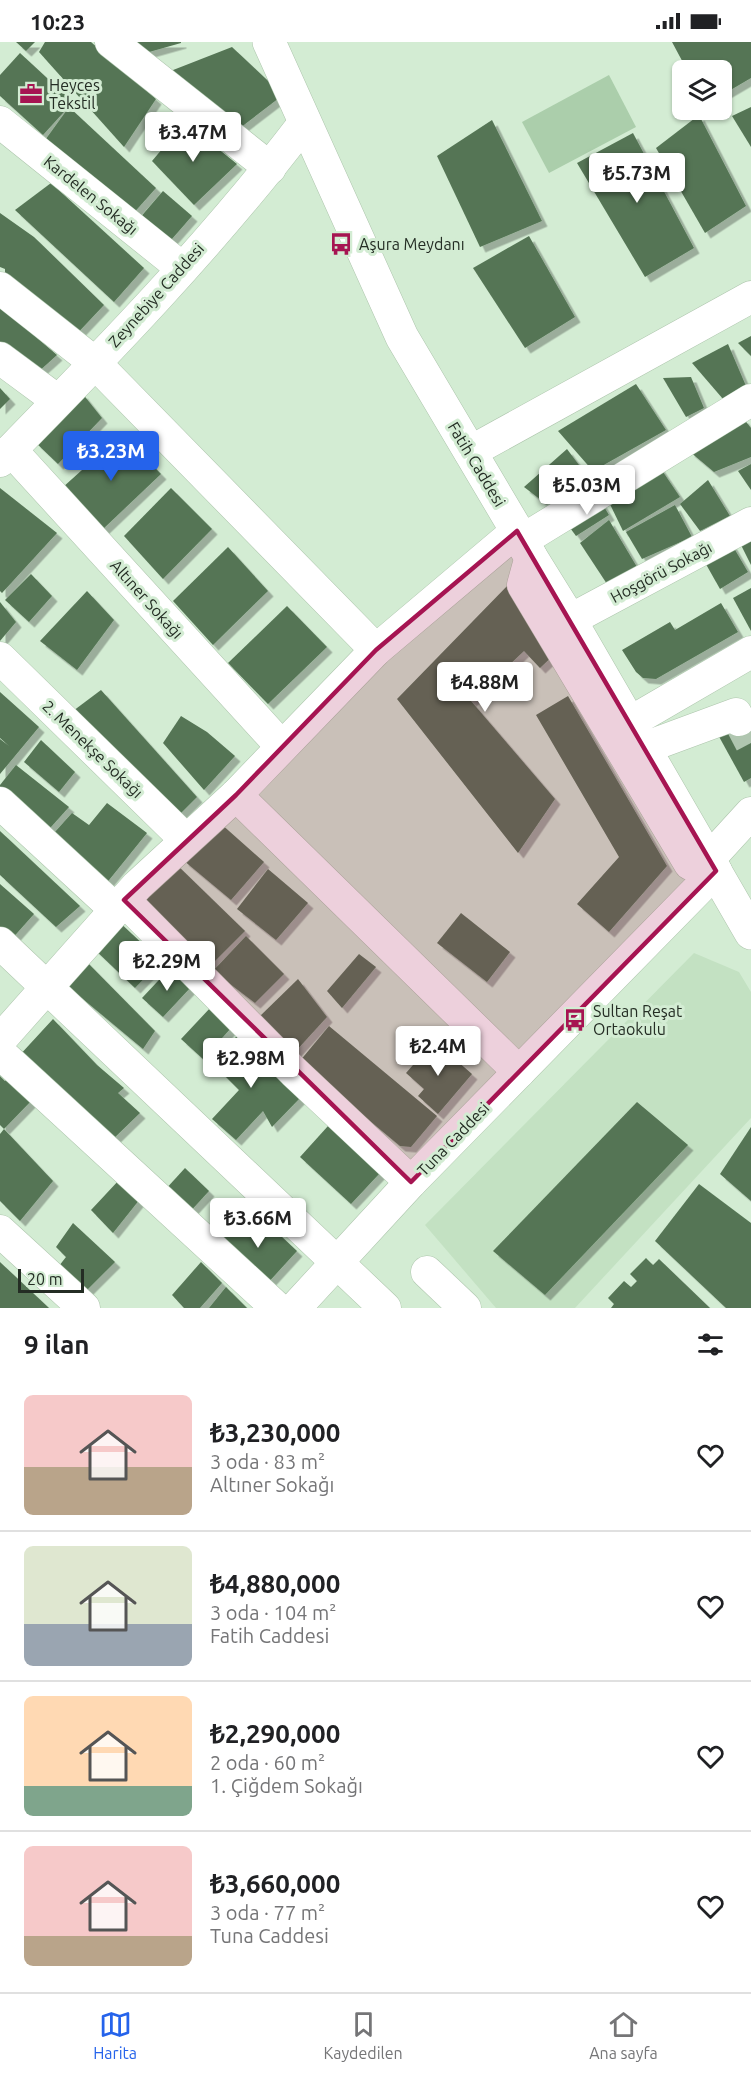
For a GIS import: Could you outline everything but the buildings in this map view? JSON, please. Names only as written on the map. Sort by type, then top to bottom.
[{"type":"main road","name":"Fatih Caddesi","points":[[269,42],[402,337],[570,620],[591,678],[637,735],[748,920]]},
{"type":"street","points":[[111,42],[270,168]]},
{"type":"street","name":"Kardelen Sokağı","points":[[0,122],[182,268]]},
{"type":"street","name":"Zeynebiye Caddesi","points":[[6,456],[182,268],[270,168],[305,122]]},
{"type":"street","points":[[0,288],[95,363],[376,650]]},
{"type":"street","points":[[470,452],[751,297]]},
{"type":"street","points":[[0,358],[58,401]]},
{"type":"street","points":[[0,1040],[120,905],[236,795],[376,650],[523,543],[751,400]]},
{"type":"street","name":"Altıner Sokağı","points":[[6,456],[282,747]]},
{"type":"street","name":"Hoşgörü Sokağı","points":[[570,620],[751,524]]},
{"type":"street","points":[[523,543],[523,585],[591,678],[690,864],[713,865]]},
{"type":"street","points":[[637,735],[751,652]]},
{"type":"street","name":"2. Menekşe Sokağı","points":[[0,658],[186,840]]},
{"type":"street","points":[[637,735],[736,714],[739,720]]},
{"type":"street","points":[[236,795],[519,1071]]},
{"type":"street","points":[[0,803],[120,905],[411,1182]]},
{"type":"street","name":"Tuna Caddesi","points":[[295,1308],[338,1264],[411,1182],[713,865],[751,813]]},
{"type":"street","points":[[0,943],[385,1308]]},
{"type":"street","points":[[0,1053],[277,1308]]},
{"type":"street","points":[[0,1231],[84,1308]]},
{"type":"street","points":[[427,1272],[465,1308]]},
{"type":"highlighted area","points":[[517,531],[716,871],[411,1182],[124,900],[236,795],[376,650]]},
{"type":"shaded area","points":[[609,75],[636,127],[549,173],[522,122]]},
{"type":"shaded area","points":[[694,953],[739,972],[751,992],[751,1118],[575,1308],[496,1308],[425,1225]]},
{"type":"tunnel","points":[[739,720],[751,743]]},
{"type":"place","name":"Heyces Tekstil","points":[[31,94]]},
{"type":"place","name":"Aşura Meydanı","points":[[341,244]]},
{"type":"place","name":"Sultan Reşat Ortaokulu","points":[[575,1020]]}]
